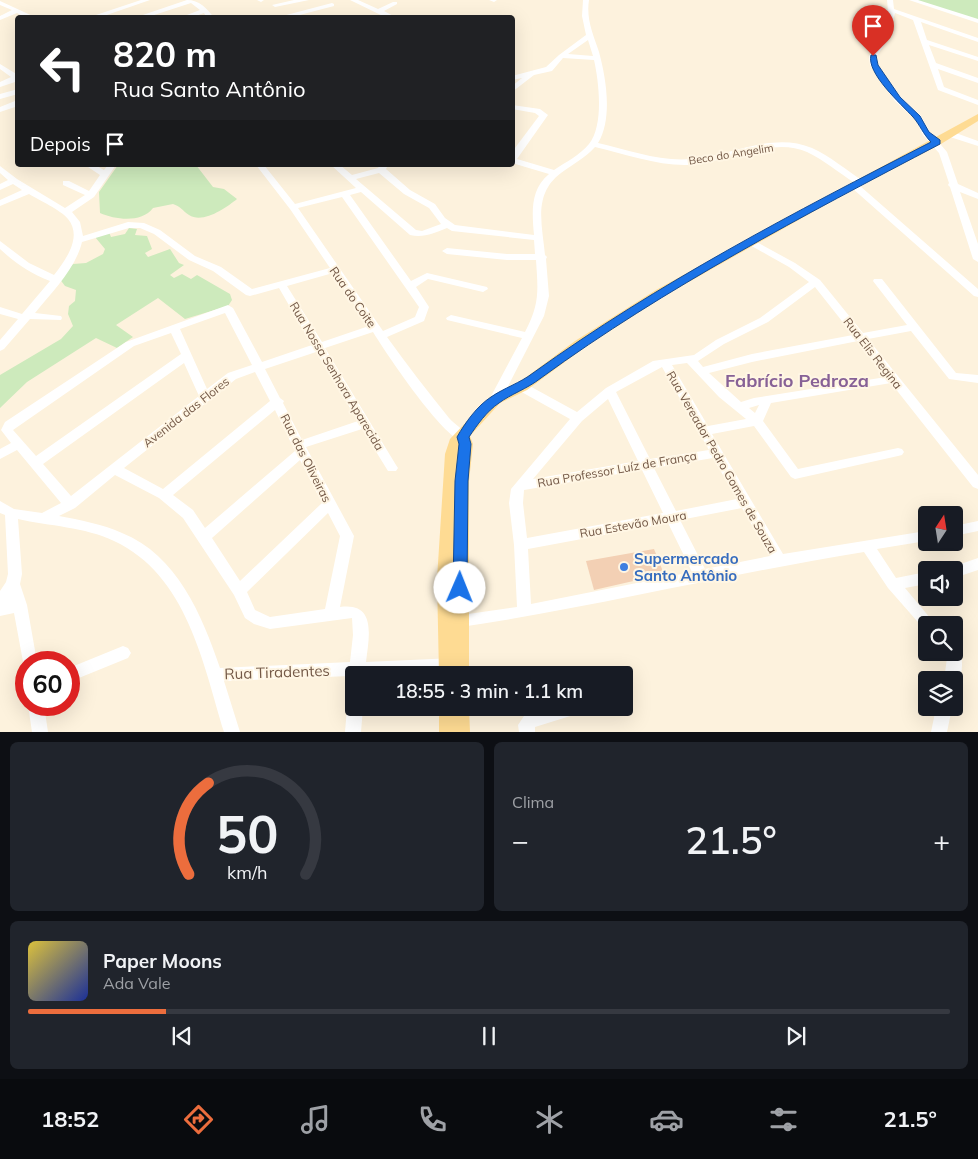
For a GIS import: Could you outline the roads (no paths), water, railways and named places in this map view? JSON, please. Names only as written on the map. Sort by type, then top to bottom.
[{"type":"main road","points":[[454,666],[454,536],[457,481],[465,444],[456,432],[472,422],[495,400],[522,387],[628,313],[751,242],[976,121]]},
{"type":"main road","points":[[448,716],[449,732]]},
{"type":"main road","points":[[460,716],[460,732]]},
{"type":"street","points":[[100,15],[148,0]]},
{"type":"street","points":[[146,15],[191,0],[209,15]]},
{"type":"street","points":[[275,5],[290,1],[306,0]]},
{"type":"street","points":[[318,0],[332,5]]},
{"type":"street","points":[[495,400],[539,316],[544,296],[542,257],[538,238],[536,208],[539,196],[543,186],[556,173],[594,144],[600,127],[603,87],[597,58],[584,17],[586,0]]},
{"type":"street","points":[[890,0],[892,10],[886,37],[873,56],[874,65],[898,99],[918,118],[926,133],[937,142],[943,152],[952,185],[978,259]]},
{"type":"street","points":[[912,0],[978,22]]},
{"type":"street","points":[[290,15],[350,1],[388,15]]},
{"type":"street","points":[[0,3],[28,15]]},
{"type":"street","points":[[379,11],[396,3]]},
{"type":"street","points":[[0,18],[18,10]]},
{"type":"street","points":[[191,15],[205,10]]},
{"type":"street","points":[[892,10],[978,40]]},
{"type":"street","points":[[916,18],[942,89],[978,103]]},
{"type":"street","points":[[515,77],[549,69],[561,56],[589,36]]},
{"type":"street","points":[[924,41],[978,60]]},
{"type":"street","points":[[561,56],[597,58]]},
{"type":"street","points":[[932,64],[978,81]]},
{"type":"street","points":[[0,66],[15,77]]},
{"type":"street","points":[[515,87],[531,74]]},
{"type":"street","points":[[0,85],[15,79]]},
{"type":"street","points":[[0,97],[15,92]]},
{"type":"street","points":[[0,110],[15,104]]},
{"type":"street","points":[[515,107],[537,111],[544,116],[515,156]]},
{"type":"street","points":[[950,134],[978,144]]},
{"type":"street","name":"Beco do Angelim","points":[[594,144],[659,160],[686,162],[761,148],[798,147],[815,153],[858,184],[978,294]]},
{"type":"street","points":[[515,161],[556,173]]},
{"type":"street","points":[[92,167],[104,174]]},
{"type":"street","points":[[66,212],[91,195],[110,167]]},
{"type":"street","name":"Rua do Coite","points":[[262,167],[293,207],[334,270],[406,373],[456,432]]},
{"type":"street","points":[[337,167],[413,233],[424,234],[447,225]]},
{"type":"street","points":[[350,178],[382,168],[408,192],[432,206],[447,225],[452,228],[538,238]]},
{"type":"street","points":[[0,347],[72,256],[78,240],[75,222],[66,212],[14,181],[1,170]]},
{"type":"street","points":[[0,187],[14,181]]},
{"type":"street","points":[[66,184],[91,195]]},
{"type":"street","points":[[952,185],[978,196]]},
{"type":"street","points":[[293,207],[364,189]]},
{"type":"street","points":[[0,203],[30,190]]},
{"type":"street","points":[[345,195],[410,286],[427,276],[483,289]]},
{"type":"street","points":[[78,240],[128,225],[141,225],[157,232],[192,258],[217,269],[250,293],[334,270]]},
{"type":"street","name":"Rua Elis Regina","points":[[751,242],[792,265],[816,282],[978,484]]},
{"type":"street","points":[[0,244],[24,266],[39,274],[55,279]]},
{"type":"street","points":[[447,251],[507,257],[542,257]]},
{"type":"street","points":[[878,281],[950,372],[956,377],[978,379]]},
{"type":"street","points":[[524,612],[521,545],[516,503],[519,486],[578,418],[610,391],[665,361],[690,360],[764,320],[816,282]]},
{"type":"street","name":"Rua Nossa Senhora Aparecida","points":[[281,284],[392,468]]},
{"type":"street","name":"Avenida das Flores","points":[[44,519],[70,504],[232,376],[319,347],[411,324],[423,315],[424,307],[410,286]]},
{"type":"street","name":"Rua das Oliveiras","points":[[174,327],[228,308],[347,536],[331,615]]},
{"type":"street","points":[[0,310],[25,316],[57,318]]},
{"type":"street","points":[[450,318],[469,324],[528,336]]},
{"type":"street","points":[[70,504],[37,462],[7,430],[10,424],[130,344],[174,327],[205,397]]},
{"type":"street","points":[[700,371],[913,327]]},
{"type":"street","points":[[37,462],[186,356]]},
{"type":"street","points":[[690,360],[739,408],[757,421],[796,474],[898,452]]},
{"type":"street","name":"Rua Vereador Pedro Gomes de Souza","points":[[665,361],[715,453],[779,560]]},
{"type":"street","points":[[739,408],[747,404],[767,400],[894,379]]},
{"type":"street","points":[[522,387],[578,418]]},
{"type":"street","points":[[610,391],[701,576]]},
{"type":"street","points":[[757,421],[767,400]]},
{"type":"street","points":[[164,495],[278,401]]},
{"type":"street","points":[[703,431],[757,421]]},
{"type":"street","points":[[204,537],[301,448],[366,423]]},
{"type":"street","points":[[0,454],[19,444]]},
{"type":"street","name":"Rua Professor Luíz de França","points":[[519,486],[715,453]]},
{"type":"street","points":[[114,468],[164,495],[188,514],[239,592],[250,614],[264,622],[350,612],[359,616],[361,629],[358,666]]},
{"type":"street","name":"Rua Estevão Moura","points":[[521,545],[745,503]]},
{"type":"street","points":[[239,592],[329,504]]},
{"type":"street","points":[[0,602],[13,584],[15,574],[6,509],[118,537],[147,555],[179,590],[199,630],[232,732]]},
{"type":"street","points":[[963,529],[978,526]]},
{"type":"street","points":[[453,622],[524,612],[779,560],[918,537]]},
{"type":"street","points":[[867,545],[893,584],[921,616]]},
{"type":"street","points":[[963,569],[978,564]]},
{"type":"street","points":[[893,584],[918,579]]},
{"type":"street","points":[[13,584],[20,605],[27,651]]},
{"type":"street","points":[[0,610],[20,605]]},
{"type":"street","points":[[80,671],[123,654]]},
{"type":"street","name":"Rua Tiradentes","points":[[213,674],[345,672]]},
{"type":"street","points":[[38,716],[40,732]]},
{"type":"street","points":[[353,732],[354,716]]},
{"type":"street","points":[[527,732],[526,725],[530,721],[547,716]]},
{"type":"street","points":[[939,732],[942,716]]},
{"type":"place","name":"Supermercado Santo Antônio","points":[[624,567]]},
{"type":"district","name":"Fabrício Pedroza","points":[[797,380]]}]
